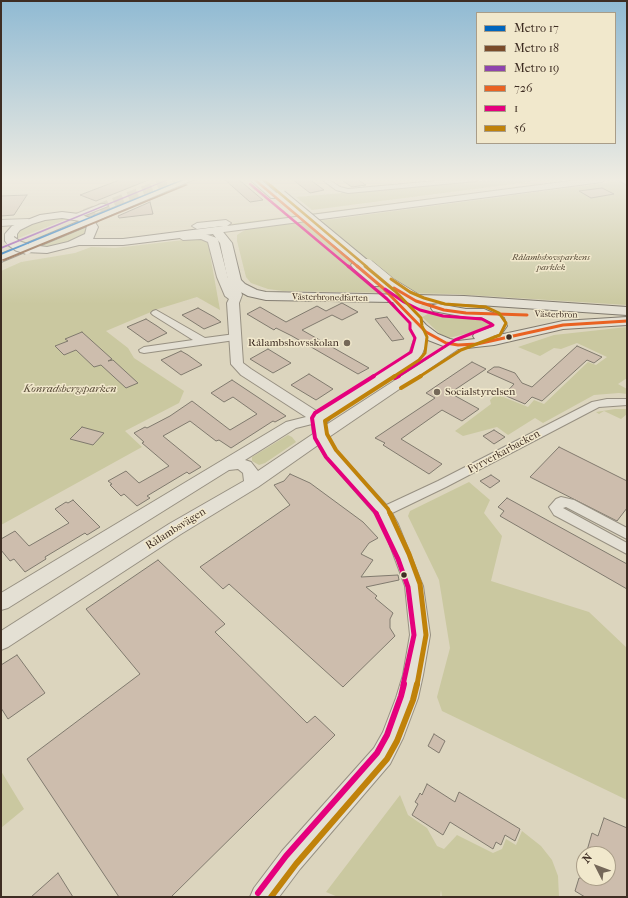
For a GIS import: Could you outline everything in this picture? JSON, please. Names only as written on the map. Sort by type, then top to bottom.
[{"type":"main road","points":[[32,221],[19,226],[7,236],[16,246],[32,250],[61,248],[79,242],[89,236],[83,222]]},
{"type":"main road","points":[[77,221],[83,222],[109,235],[198,229],[216,230],[226,243],[224,257],[227,277]]},
{"type":"main road","points":[[306,221],[398,301],[433,337],[446,343],[458,345],[500,328],[499,321],[484,313]]},
{"type":"main road","points":[[309,221],[390,286],[416,302],[466,313]]},
{"type":"main road","points":[[1,248],[83,222]]},
{"type":"main road","points":[[1,258],[83,222]]},
{"type":"main road","points":[[79,242],[143,240],[198,229]]},
{"type":"main road","points":[[1,266],[32,250]]},
{"type":"main road","name":"Västerbronedfarten","points":[[227,277],[253,293],[270,296],[464,300],[627,310]]},
{"type":"main road","points":[[415,319],[416,314],[425,311],[446,314],[466,313]]},
{"type":"main road","name":"Västerbron","points":[[466,313],[627,315]]},
{"type":"main road","name":"Västerbron","points":[[458,345],[494,341],[563,325],[627,321]]},
{"type":"street","points":[[198,229],[259,221]]},
{"type":"street","points":[[216,230],[285,221]]},
{"type":"street","points":[[1,224],[28,222]]},
{"type":"street","points":[[143,240],[198,236],[206,237],[213,240],[224,257]]},
{"type":"street","points":[[227,277],[233,302],[236,359],[241,368],[318,418],[321,436],[331,454],[383,512],[404,557],[414,586],[420,635],[407,698],[400,721],[382,756],[291,860],[263,897]]},
{"type":"street","points":[[156,313],[202,341]]},
{"type":"street","name":"Rålambsvägen","points":[[318,418],[415,356],[421,337],[416,327],[415,319]]},
{"type":"street","points":[[144,350],[235,337]]},
{"type":"street","name":"Rålambsvägen","points":[[1,640],[175,529],[252,483],[349,416],[458,345]]},
{"type":"street","name":"Fyrverkarbacken","points":[[383,512],[442,484],[596,404],[607,402],[627,402]]},
{"type":"street","name":"Rålambsvägen","points":[[1,602],[291,425],[318,418],[340,419],[349,416]]},
{"type":"street","points":[[226,465],[238,464],[246,466],[251,472],[252,483]]},
{"type":"street","points":[[627,534],[569,503],[561,502],[556,507],[560,512],[627,549]]},
{"type":"green space","points":[[38,221],[63,221],[16,239],[16,235],[19,230]]},
{"type":"green space","points":[[254,221],[273,221],[226,227],[222,225]]},
{"type":"green space","name":"Rålambshovsparkens parklek","points":[[315,221],[627,221],[627,305],[453,294],[283,291],[268,289],[251,283],[246,277],[237,241],[237,235],[249,228]]},
{"type":"green space","points":[[87,225],[87,233],[75,241],[49,247],[33,247]]},
{"type":"green space","name":"Konradsbergsparken","points":[[192,239],[205,240],[208,243],[220,310],[197,297],[158,309],[106,331],[128,348],[134,358],[184,391],[179,403],[125,431],[142,447],[1,525],[1,271],[21,262],[75,253],[91,247],[115,248]]},
{"type":"green space","points":[[428,314],[478,317],[490,321],[491,324],[485,329],[449,338],[440,334],[422,317]]},
{"type":"green space","points":[[627,327],[627,378],[618,384],[627,389],[627,394],[619,393],[594,395],[543,423],[535,418],[508,435],[497,427],[463,436],[455,431],[491,404],[490,400],[496,394],[528,407],[534,400],[544,404],[588,362],[596,365],[607,357],[577,343],[561,349],[554,348],[540,356],[518,347],[554,335]]},
{"type":"green space","points":[[615,409],[627,409],[627,414],[621,419],[604,411],[599,414],[596,412]]},
{"type":"green space","points":[[288,435],[296,442],[265,463],[259,465],[252,461],[252,457]]},
{"type":"green space","points":[[469,482],[490,500],[484,513],[502,536],[491,581],[589,612],[627,648],[627,800],[442,711],[437,697],[450,648],[439,580],[408,516],[410,511]]},
{"type":"green space","points":[[1,771],[24,809],[1,828]]},
{"type":"green space","points":[[400,795],[408,815],[427,828],[437,846],[444,849],[457,835],[493,853],[502,849],[506,839],[516,845],[522,831],[541,846],[552,860],[558,876],[559,897],[442,897],[441,890],[440,897],[338,897],[326,892]]},
{"type":"building","points":[[342,303],[358,312],[342,320],[332,315],[302,330],[369,368],[358,374],[292,336],[276,328],[274,330],[247,314],[260,307],[286,322],[317,306],[326,311]]},
{"type":"building","points":[[198,308],[221,322],[204,329],[182,315]]},
{"type":"building","points":[[387,317],[404,339],[392,341],[375,319]]},
{"type":"building","points":[[146,319],[167,333],[148,342],[127,327]]},
{"type":"building","points":[[82,332],[112,359],[108,361],[113,360],[138,383],[126,388],[101,365],[94,367],[76,350],[64,355],[55,346],[68,341],[65,339]]},
{"type":"building","points":[[577,346],[602,357],[594,363],[587,360],[542,401],[532,397],[525,404],[504,395],[514,384],[487,372],[494,367],[499,367],[515,373],[522,383],[532,387]]},
{"type":"building","points":[[268,349],[291,363],[273,373],[250,359]]},
{"type":"building","points":[[181,351],[202,365],[181,375],[161,360]]},
{"type":"building","name":"Socialstyrelsen","points":[[472,362],[486,369],[450,393],[479,409],[462,421],[442,410],[401,439],[442,464],[429,474],[383,445],[385,443],[375,438],[435,398],[426,393]]},
{"type":"building","points":[[309,374],[333,389],[316,400],[291,385]]},
{"type":"building","points":[[232,380],[286,416],[275,422],[273,421],[231,448],[219,440],[216,441],[190,421],[163,436],[201,467],[189,474],[187,472],[147,496],[150,498],[137,506],[124,494],[121,496],[110,485],[112,484],[108,481],[126,471],[139,483],[169,466],[142,443],[144,442],[134,433],[170,416],[192,401],[230,430],[257,414],[233,397],[224,402],[211,393]]},
{"type":"building","points":[[82,427],[104,433],[93,445],[70,439]]},
{"type":"building","points":[[494,430],[505,437],[494,444],[483,436]]},
{"type":"building","points":[[559,447],[627,481],[627,508],[617,521],[530,477]]},
{"type":"building","points":[[290,474],[310,483],[363,522],[378,538],[369,543],[361,554],[373,560],[361,577],[398,575],[399,580],[366,587],[377,596],[375,598],[393,613],[390,619],[390,628],[395,636],[343,687],[229,584],[223,589],[200,567],[290,505],[274,485],[284,481]]},
{"type":"building","points":[[491,475],[500,481],[490,488],[480,481]]},
{"type":"building","points":[[507,498],[627,564],[627,589],[500,516],[504,511],[498,507]]},
{"type":"building","points":[[73,500],[100,527],[87,535],[85,533],[45,557],[46,559],[25,572],[14,559],[10,561],[1,550],[1,539],[15,531],[29,546],[69,523],[55,509],[66,502],[68,503]]},
{"type":"building","points":[[158,560],[225,624],[215,632],[307,723],[315,716],[335,735],[171,897],[119,897],[27,759],[140,674],[86,609]]},
{"type":"building","points":[[17,655],[45,693],[8,719],[1,708],[1,665]]},
{"type":"building","points":[[434,734],[445,741],[439,753],[428,746]]},
{"type":"building","points":[[427,784],[455,802],[459,792],[520,829],[515,841],[505,835],[501,845],[496,842],[493,849],[450,822],[443,835],[412,815],[418,804],[415,802],[420,793],[422,795]]},
{"type":"building","points":[[604,818],[627,828],[627,897],[585,897],[575,891],[577,886],[616,886],[616,846],[588,846],[592,833],[598,836]]},
{"type":"building","points":[[58,873],[73,897],[31,897]]},
{"type":"metro line","name":"19","points":[[1,248],[67,221]]},
{"type":"metro line","name":"17","points":[[1,254],[82,221]]},
{"type":"metro line","name":"18","points":[[3,260],[99,221]]},
{"type":"transit line","name":"1","points":[[258,893],[286,856],[377,753],[387,735],[401,696],[414,635],[408,587],[398,559],[378,515],[326,457],[315,438],[312,418],[315,413],[411,352],[415,338],[410,329],[410,323],[387,299],[294,221]]},
{"type":"transit line","name":"726","points":[[304,221],[383,288],[426,332],[446,343],[458,345],[477,344],[563,325],[627,321]]},
{"type":"transit line","name":"56","points":[[271,897],[296,864],[387,759],[397,741],[413,700],[426,635],[420,584],[409,554],[388,509],[336,450],[327,434],[325,421],[419,360],[425,353],[427,337],[422,326],[421,318],[395,291],[312,221]]},
{"type":"transit line","name":"56","points":[[391,279],[410,292],[424,298],[445,304],[486,307],[499,313],[506,323],[500,335],[461,350],[401,388]]},
{"type":"transit line","name":"726","points":[[394,288],[416,301],[444,310],[466,313],[527,315]]},
{"type":"transit line","name":"1","points":[[385,289],[404,302],[420,310],[443,316],[482,319],[493,325],[455,340],[395,378]]},
{"type":"place","name":"Rålambshovsskolan","points":[[347,343]]},
{"type":"place","name":"Socialstyrelsen","points":[[437,392]]}]
